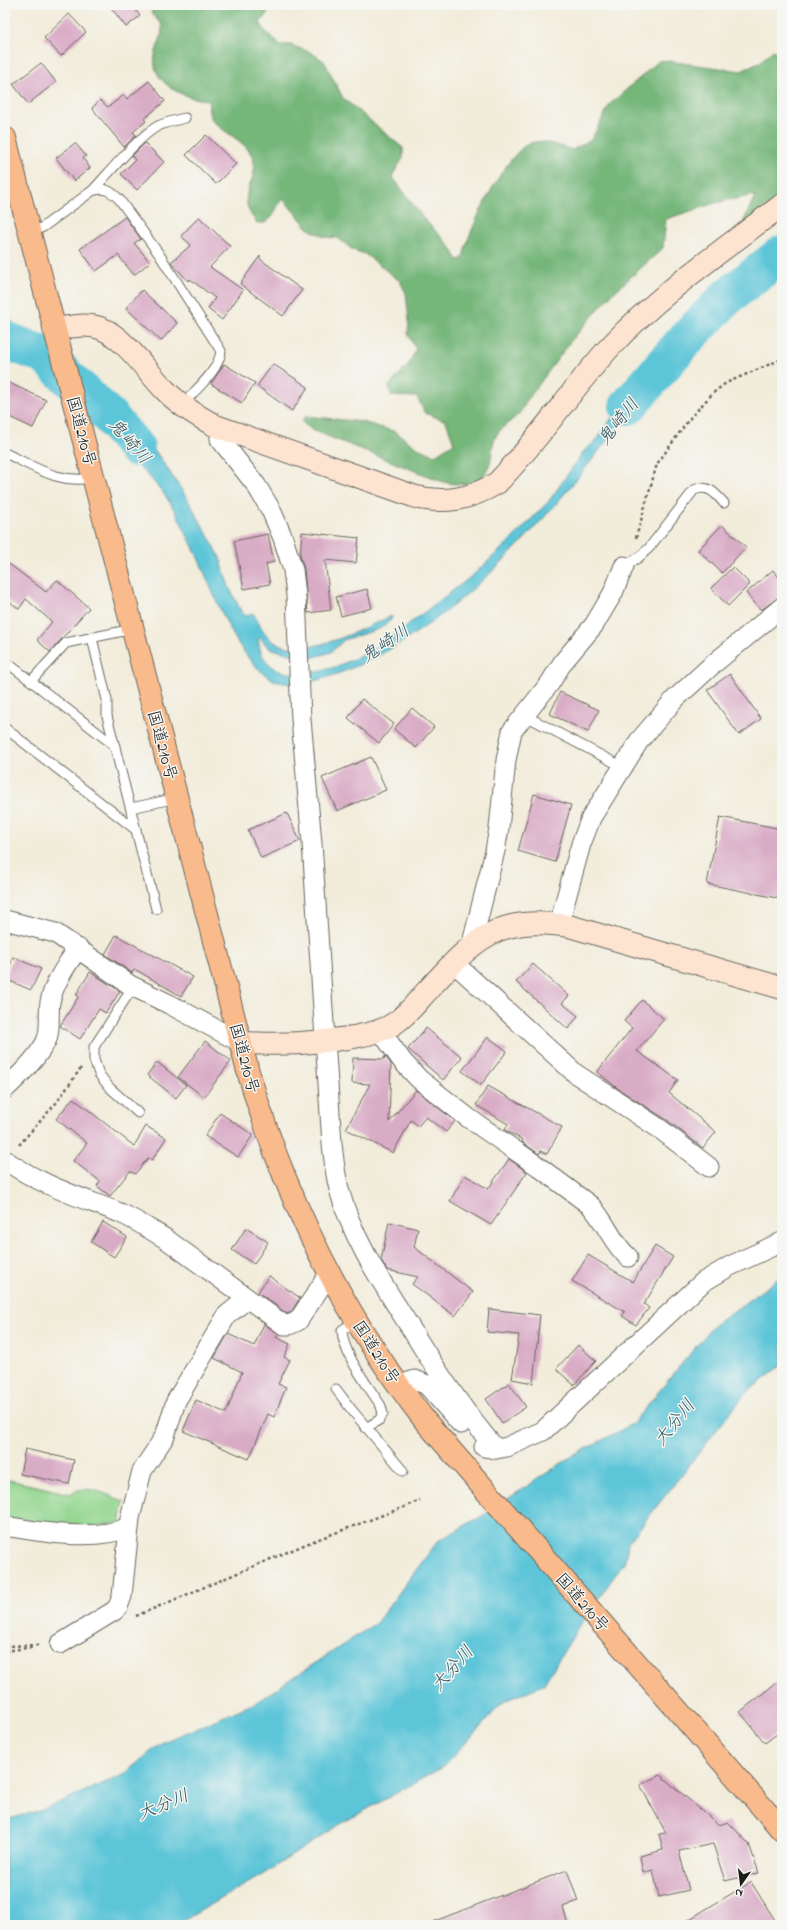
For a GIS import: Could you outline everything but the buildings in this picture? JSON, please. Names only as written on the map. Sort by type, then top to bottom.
[{"type":"highway","name":"国道210号","points":[[5,138],[240,1042],[256,1100],[276,1158],[300,1214],[331,1276],[357,1320],[399,1385],[426,1422],[782,1830]]},
{"type":"street","points":[[54,330],[85,326],[100,328],[106,331],[126,347],[165,390],[182,405],[222,428],[416,497],[447,501],[474,495],[497,484],[609,349],[636,321],[665,295],[782,205]]},
{"type":"street","points":[[222,428],[220,439],[256,485],[271,510],[283,538],[293,570],[296,595],[301,719],[309,799],[334,1165],[339,1190],[349,1218],[363,1248],[429,1358],[473,1422],[496,1449]]},
{"type":"street","points":[[471,947],[498,836],[506,760],[512,731],[594,625],[613,593],[624,566]]},
{"type":"street","points":[[560,925],[562,908],[581,844],[591,818],[650,727],[675,699],[711,666],[782,607]]},
{"type":"street","points":[[5,920],[47,929],[78,948],[133,987],[169,1004],[240,1042],[274,1044],[326,1041],[380,1030],[395,1023],[404,1016],[471,947],[490,934],[518,924],[539,923],[560,925],[603,935],[782,988]]},
{"type":"street","points":[[5,1089],[29,1064],[45,1043],[49,1032],[50,1004],[53,990],[59,977],[78,948]]},
{"type":"street","points":[[454,963],[576,1074],[660,1129],[709,1167]]},
{"type":"street","points":[[380,1030],[403,1062],[419,1079],[467,1116],[540,1167],[591,1206],[598,1214],[614,1242],[628,1257]]},
{"type":"street","points":[[10,1154],[46,1185],[120,1214],[166,1239],[278,1322],[289,1325],[298,1321],[326,1280],[331,1276]]},
{"type":"street","points":[[399,1385],[415,1380],[427,1385],[480,1445],[496,1449],[506,1447],[544,1431],[703,1282],[730,1266],[782,1242]]},
{"type":"street","points":[[60,1644],[118,1607],[122,1596],[129,1527],[141,1475],[165,1436],[176,1401],[227,1315],[247,1299]]},
{"type":"street","points":[[5,1526],[75,1534],[114,1532],[129,1527]]},
{"type":"lane","points":[[30,233],[43,227],[92,191],[141,141],[157,127],[170,121],[185,118]]},
{"type":"lane","points":[[92,191],[101,188],[111,191],[119,199],[158,254],[221,351],[220,358],[214,368],[182,405]]},
{"type":"lane","points":[[5,453],[60,479],[79,481],[92,468]]},
{"type":"lane","points":[[624,566],[638,558],[649,548],[694,490],[704,487],[709,488],[724,503]]},
{"type":"lane","points":[[31,681],[66,643],[133,630]]},
{"type":"lane","points":[[92,638],[107,700],[107,716],[156,909]]},
{"type":"lane","points":[[5,661],[115,746]]},
{"type":"lane","points":[[524,715],[623,767]]},
{"type":"lane","points":[[5,728],[136,830]]},
{"type":"lane","points":[[131,808],[177,798]]},
{"type":"lane","points":[[133,987],[94,1047],[94,1060],[99,1074],[109,1087],[138,1113]]},
{"type":"lane","points":[[357,1320],[342,1330],[342,1340],[349,1355],[381,1406],[383,1414],[366,1428]]},
{"type":"lane","points":[[336,1389],[366,1428],[403,1471]]},
{"type":"path","points":[[624,566],[642,520],[657,464],[690,418],[713,393],[726,383],[782,359]]},
{"type":"path","points":[[10,1154],[66,1090],[94,1047]]},
{"type":"path","points":[[135,1617],[311,1542],[408,1506],[420,1500]]},
{"type":"path","points":[[5,1646],[60,1644]]},
{"type":"path","points":[[5,1651],[60,1644]]},
{"type":"green space","points":[[149,5],[273,5],[260,23],[266,32],[281,45],[290,45],[310,52],[324,61],[343,98],[403,148],[403,158],[392,176],[423,218],[449,245],[458,260],[463,258],[472,230],[499,176],[520,149],[530,143],[540,142],[572,150],[591,140],[610,104],[660,60],[741,71],[759,63],[773,50],[782,56],[782,204],[743,223],[755,195],[715,203],[666,219],[663,248],[610,296],[570,342],[526,402],[520,413],[499,431],[494,439],[490,462],[486,473],[481,478],[470,483],[456,484],[443,482],[312,430],[302,422],[306,416],[363,422],[396,432],[417,448],[435,455],[454,443],[446,421],[425,413],[417,397],[391,396],[389,386],[408,365],[416,350],[408,334],[409,321],[406,293],[400,281],[365,254],[353,250],[338,238],[324,237],[309,229],[282,198],[272,217],[265,223],[257,223],[250,212],[247,203],[247,194],[254,172],[254,163],[251,154],[247,148],[222,129],[212,119],[209,113],[208,100],[190,97],[180,93],[163,82],[155,65],[155,55],[161,37],[162,25],[153,15]]},
{"type":"green space","points":[[5,1479],[70,1494],[83,1489],[104,1493],[124,1501],[120,1523],[68,1529],[5,1521]]},
{"type":"water","points":[[5,315],[22,331],[44,342],[55,391],[40,372],[5,353]]},
{"type":"water","points":[[663,360],[659,378],[647,391],[639,407],[631,408],[571,486],[537,526],[500,564],[461,599],[421,630],[378,656],[334,675],[319,680],[302,683],[285,683],[270,678],[256,666],[243,651],[222,612],[172,505],[164,494],[107,432],[102,417],[97,389],[119,404],[139,438],[156,452],[187,498],[219,555],[229,587],[242,613],[247,616],[253,613],[270,639],[283,646],[298,648],[314,646],[348,635],[392,616],[391,620],[379,629],[344,640],[331,652],[308,659],[269,648],[260,638],[258,638],[261,654],[276,670],[288,673],[317,672],[335,667],[363,655],[389,639],[472,576],[510,541],[549,501],[584,451],[597,440],[619,407]]},
{"type":"water","name":"大分川","points":[[782,1276],[782,1365],[745,1394],[628,1543],[625,1561],[580,1625],[543,1685],[504,1701],[445,1766],[337,1826],[262,1875],[176,1925],[5,1925],[5,1820],[39,1811],[123,1775],[161,1743],[255,1703],[376,1623],[438,1541],[482,1516],[571,1457],[632,1424],[713,1326]]},
{"type":"waterway","name":"鬼崎川","points":[[628,406],[685,340],[727,297],[782,254]]},
{"type":"waterway","name":"鬼崎川","points":[[5,340],[44,355],[110,417],[136,448]]}]
